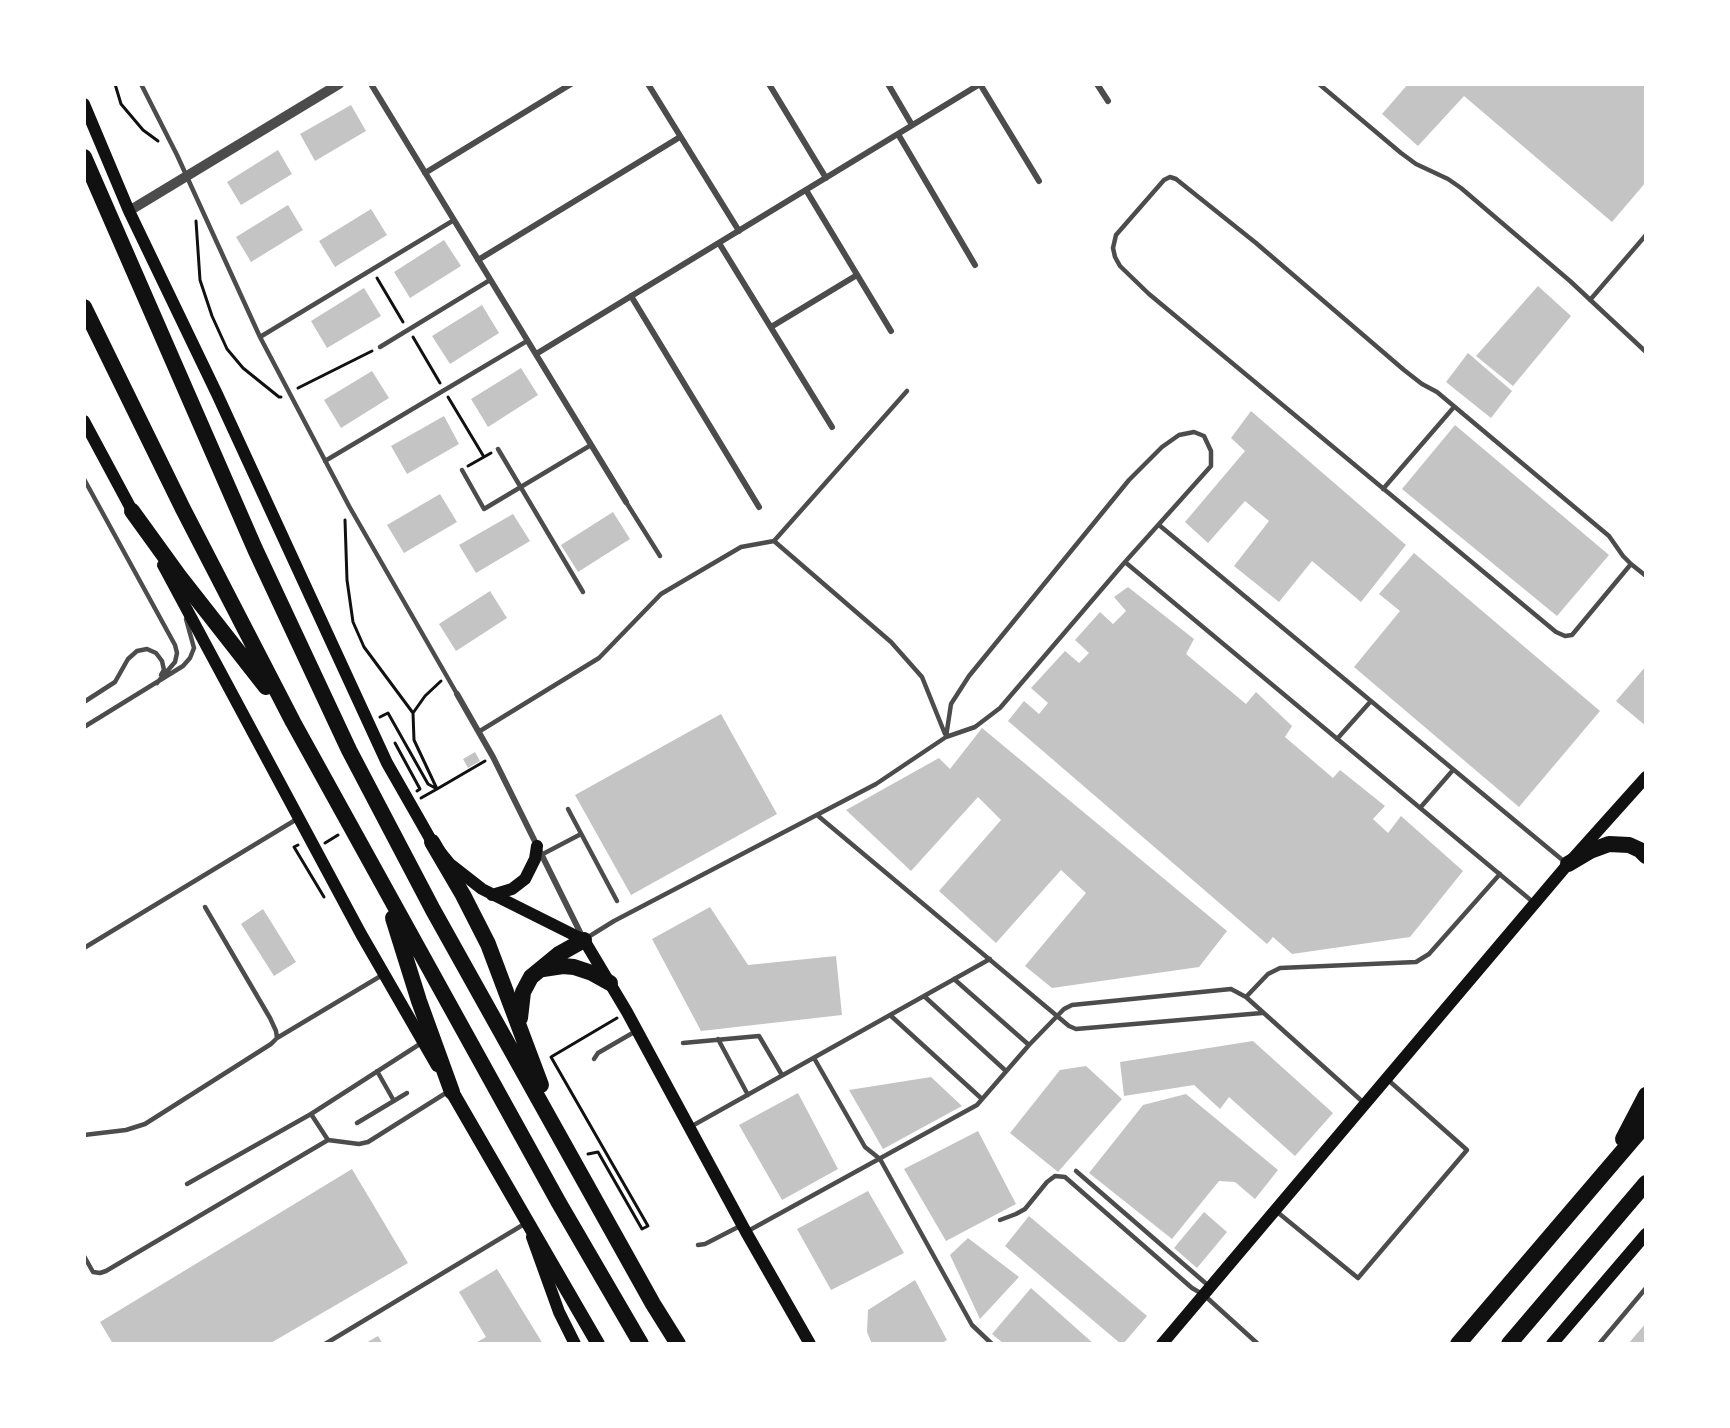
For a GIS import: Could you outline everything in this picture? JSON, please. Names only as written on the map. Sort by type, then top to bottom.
[{"type":"highway","points":[[84,157],[255,549],[349,750],[433,910],[653,1304],[678,1344]]},
{"type":"highway","points":[[84,307],[183,509],[293,722],[641,1344]]},
{"type":"highway","points":[[132,511],[179,576],[293,722]]},
{"type":"highway","points":[[432,842],[464,895],[488,944],[569,1153]]},
{"type":"highway","points":[[1568,864],[1590,851],[1609,844],[1629,845],[1646,856]]},
{"type":"highway","points":[[383,885],[419,1001],[452,1091]]},
{"type":"highway","points":[[520,1028],[526,983],[536,971],[559,954],[584,940]]},
{"type":"highway","points":[[536,971],[568,966],[592,973],[610,983]]},
{"type":"highway","points":[[1597,1182],[1626,1136],[1646,1095]]},
{"type":"highway","points":[[1458,1344],[1646,1124]]},
{"type":"highway","points":[[1509,1344],[1646,1183]]},
{"type":"highway","points":[[653,1304],[683,1344]]},
{"type":"highway","points":[[622,1312],[636,1344]]},
{"type":"main road","points":[[84,104],[129,211],[217,394],[387,763],[432,842],[456,869],[492,895],[584,940],[627,1012],[744,1228],[810,1344]]},
{"type":"main road","points":[[84,421],[384,974],[598,1344]]},
{"type":"main road","points":[[1162,1344],[1568,864],[1646,777]]},
{"type":"main road","points":[[492,895],[512,889],[525,879],[539,851]]},
{"type":"main road","points":[[527,1222],[559,1312],[575,1344]]},
{"type":"main road","points":[[1552,1344],[1646,1234]]},
{"type":"street","points":[[129,211],[339,84]]},
{"type":"street","points":[[371,84],[626,502]]},
{"type":"street","points":[[425,173],[570,84]]},
{"type":"street","points":[[648,84],[739,231]]},
{"type":"street","points":[[769,84],[826,178]]},
{"type":"street","points":[[888,84],[912,125]]},
{"type":"street","points":[[536,354],[980,84],[1039,180]]},
{"type":"street","points":[[1097,84],[1108,100]]},
{"type":"street","points":[[898,134],[975,265]]},
{"type":"street","points":[[478,260],[681,137]]},
{"type":"street","points":[[806,190],[891,331]]},
{"type":"street","points":[[719,243],[832,427]]},
{"type":"street","points":[[771,327],[857,274]]},
{"type":"street","points":[[631,296],[759,507]]},
{"type":"street","points":[[457,694],[480,731],[584,940]]},
{"type":"lane","points":[[141,84],[177,155],[260,337],[348,506],[457,694]]},
{"type":"lane","points":[[1319,84],[1416,164],[1448,179],[1461,188],[1646,352]]},
{"type":"lane","points":[[1631,564],[1578,629],[1564,636],[1556,632],[1179,320],[1120,266],[1113,248],[1116,236],[1164,180],[1170,177],[1176,179],[1256,243],[1404,370],[1437,392],[1609,536],[1623,556],[1646,576]]},
{"type":"lane","points":[[260,337],[454,220]]},
{"type":"lane","points":[[1590,300],[1646,235]]},
{"type":"lane","points":[[380,347],[490,280]]},
{"type":"lane","points":[[325,461],[527,340]]},
{"type":"lane","points":[[480,731],[599,658],[661,594],[741,547],[774,541],[907,391]]},
{"type":"lane","points":[[1383,489],[1454,407]]},
{"type":"lane","points":[[584,940],[614,921],[876,784],[946,736],[975,728],[1000,708],[1211,466],[1211,451],[1204,436],[1194,432],[1179,435],[1162,447],[1129,480],[969,676],[951,704],[946,736]]},
{"type":"lane","points":[[462,470],[484,509],[591,446]]},
{"type":"lane","points":[[498,449],[583,592]]},
{"type":"lane","points":[[84,479],[175,645],[177,653],[175,662],[156,682]]},
{"type":"lane","points":[[626,502],[660,556]]},
{"type":"lane","points":[[1159,525],[1568,864]]},
{"type":"lane","points":[[774,541],[891,642],[922,677],[946,736]]},
{"type":"lane","points":[[1125,562],[1535,903]]},
{"type":"lane","points":[[84,727],[183,666],[190,658],[194,648],[193,640],[175,586]]},
{"type":"lane","points":[[84,702],[115,682],[128,659],[137,651],[147,650],[156,653],[162,661],[164,670],[156,682]]},
{"type":"lane","points":[[1337,739],[1371,701]]},
{"type":"lane","points":[[1420,808],[1453,770]]},
{"type":"lane","points":[[568,809],[617,901]]},
{"type":"lane","points":[[817,815],[1069,1026],[1076,1029],[1262,1013]]},
{"type":"lane","points":[[84,948],[299,818]]},
{"type":"lane","points":[[539,851],[581,834]]},
{"type":"lane","points":[[1246,997],[1268,974],[1280,968],[1416,962],[1429,954],[1500,874]]},
{"type":"lane","points":[[205,907],[270,1018],[277,1038]]},
{"type":"lane","points":[[689,1128],[990,959]]},
{"type":"lane","points":[[84,1135],[126,1130],[145,1124],[277,1038],[384,974]]},
{"type":"lane","points":[[954,979],[1029,1045]]},
{"type":"lane","points":[[698,1245],[744,1228],[880,1159],[977,1105],[1029,1045],[1064,1009],[1072,1005],[1231,989],[1246,997],[1366,1105]]},
{"type":"lane","points":[[924,996],[1006,1071]]},
{"type":"lane","points":[[890,1015],[982,1099]]},
{"type":"lane","points":[[594,1059],[598,1053],[637,1030]]},
{"type":"lane","points":[[682,1043],[759,1036],[782,1076]]},
{"type":"lane","points":[[718,1039],[748,1095]]},
{"type":"lane","points":[[187,1184],[311,1114],[423,1042]]},
{"type":"lane","points":[[814,1058],[865,1146],[880,1159],[972,1324],[992,1344]]},
{"type":"lane","points":[[377,1071],[394,1101]]},
{"type":"lane","points":[[1276,1211],[1358,1278],[1467,1150],[1387,1079]]},
{"type":"lane","points":[[84,1256],[93,1272],[106,1271],[328,1140],[359,1144],[368,1142],[452,1091]]},
{"type":"lane","points":[[357,1124],[407,1093]]},
{"type":"lane","points":[[311,1114],[328,1140]]},
{"type":"lane","points":[[1076,1171],[1208,1291],[1258,1344]]},
{"type":"lane","points":[[1000,1220],[1025,1209],[1047,1182],[1055,1176],[1065,1177],[1192,1288],[1208,1291]]},
{"type":"lane","points":[[325,1344],[527,1222]]},
{"type":"lane","points":[[1599,1344],[1646,1288]]},
{"type":"path","points":[[115,84],[121,104],[143,130],[177,155]]},
{"type":"path","points":[[372,270],[484,457]]},
{"type":"path","points":[[462,470],[498,449]]},
{"type":"path","points":[[348,506],[345,514],[347,580],[353,622],[364,647],[413,713],[414,740],[437,789]]},
{"type":"path","points":[[413,713],[425,696],[446,676]]},
{"type":"path","points":[[410,804],[493,757]]},
{"type":"path","points":[[428,784],[437,789]]},
{"type":"path","points":[[599,1139],[551,1057],[627,1012]]},
{"type":"building","points":[[1408,84],[1646,84],[1646,182],[1612,222],[1464,96],[1418,146],[1382,114]]},
{"type":"building","points":[[351,105],[366,131],[315,161],[300,134]]},
{"type":"building","points":[[278,150],[292,174],[241,205],[227,182]]},
{"type":"building","points":[[288,205],[303,230],[251,262],[236,237]]},
{"type":"building","points":[[371,209],[387,235],[335,267],[319,241]]},
{"type":"building","points":[[444,240],[461,266],[410,298],[394,272]]},
{"type":"building","points":[[1538,286],[1571,316],[1513,386],[1476,356]]},
{"type":"building","points":[[364,288],[381,316],[327,348],[311,321]]},
{"type":"building","points":[[482,305],[499,333],[450,364],[432,336]]},
{"type":"building","points":[[1468,353],[1512,391],[1491,418],[1446,382]]},
{"type":"building","points":[[521,368],[538,395],[488,427],[471,399]]},
{"type":"building","points":[[372,371],[389,398],[341,428],[324,400]]},
{"type":"building","points":[[1251,411],[1406,545],[1361,602],[1312,561],[1279,602],[1234,566],[1269,521],[1245,501],[1208,543],[1185,522],[1245,451],[1231,438]]},
{"type":"building","points":[[444,416],[459,444],[407,474],[391,446]]},
{"type":"building","points":[[1455,425],[1609,555],[1557,616],[1402,489]]},
{"type":"building","points":[[440,494],[457,522],[404,553],[387,525]]},
{"type":"building","points":[[613,512],[630,539],[578,572],[561,545]]},
{"type":"building","points":[[513,514],[530,541],[476,573],[459,545]]},
{"type":"building","points":[[1414,553],[1600,711],[1519,807],[1354,667],[1400,611],[1379,594]]},
{"type":"building","points":[[1128,587],[1194,639],[1186,654],[1246,704],[1256,692],[1292,726],[1285,737],[1333,778],[1340,770],[1385,806],[1373,819],[1388,833],[1401,816],[1463,871],[1410,937],[1292,954],[1273,937],[1267,944],[1008,721],[1024,701],[1039,714],[1048,703],[1031,688],[1065,651],[1079,663],[1089,653],[1075,640],[1100,612],[1113,624],[1126,611],[1114,597]]},
{"type":"building","points":[[490,591],[507,618],[456,651],[439,624]]},
{"type":"building","points":[[1646,666],[1646,726],[1616,701]]},
{"type":"building","points":[[721,714],[777,814],[631,895],[575,795]]},
{"type":"building","points":[[982,728],[1227,931],[1199,967],[1052,988],[1025,966],[1086,893],[1061,870],[996,943],[939,891],[1001,820],[978,797],[911,871],[846,810],[939,758],[950,769]]},
{"type":"building","points":[[475,752],[480,761],[468,768],[463,759]]},
{"type":"building","points":[[710,907],[748,965],[836,956],[842,1015],[701,1031],[652,939]]},
{"type":"building","points":[[263,909],[296,962],[274,976],[241,924]]},
{"type":"building","points":[[1253,1041],[1333,1113],[1295,1156],[1229,1097],[1220,1109],[1194,1085],[1124,1096],[1120,1062]]},
{"type":"building","points":[[1086,1066],[1122,1099],[1058,1172],[1010,1133],[1060,1070]]},
{"type":"building","points":[[931,1077],[962,1106],[883,1149],[849,1090]]},
{"type":"building","points":[[798,1093],[838,1169],[782,1200],[739,1125]]},
{"type":"building","points":[[1186,1094],[1278,1170],[1255,1199],[1235,1182],[1219,1181],[1172,1239],[1089,1173],[1143,1105]]},
{"type":"building","points":[[978,1131],[1016,1204],[946,1241],[904,1169]]},
{"type":"building","points":[[352,1169],[408,1263],[269,1344],[113,1344],[100,1322]]},
{"type":"building","points":[[868,1191],[904,1253],[831,1290],[797,1229]]},
{"type":"building","points":[[1204,1212],[1227,1232],[1197,1268],[1174,1248]]},
{"type":"building","points":[[1029,1216],[1147,1316],[1123,1344],[1005,1246]]},
{"type":"building","points":[[968,1238],[1019,1277],[980,1319],[950,1255]]},
{"type":"building","points":[[497,1269],[543,1344],[474,1344],[486,1337],[459,1292]]},
{"type":"building","points":[[915,1280],[947,1340],[940,1344],[872,1344],[867,1332],[868,1310]]},
{"type":"building","points":[[1031,1288],[1094,1344],[1004,1344],[992,1334]]},
{"type":"building","points":[[1646,1323],[1646,1344],[1628,1344]]},
{"type":"building","points":[[378,1336],[383,1344],[364,1344]]}]
